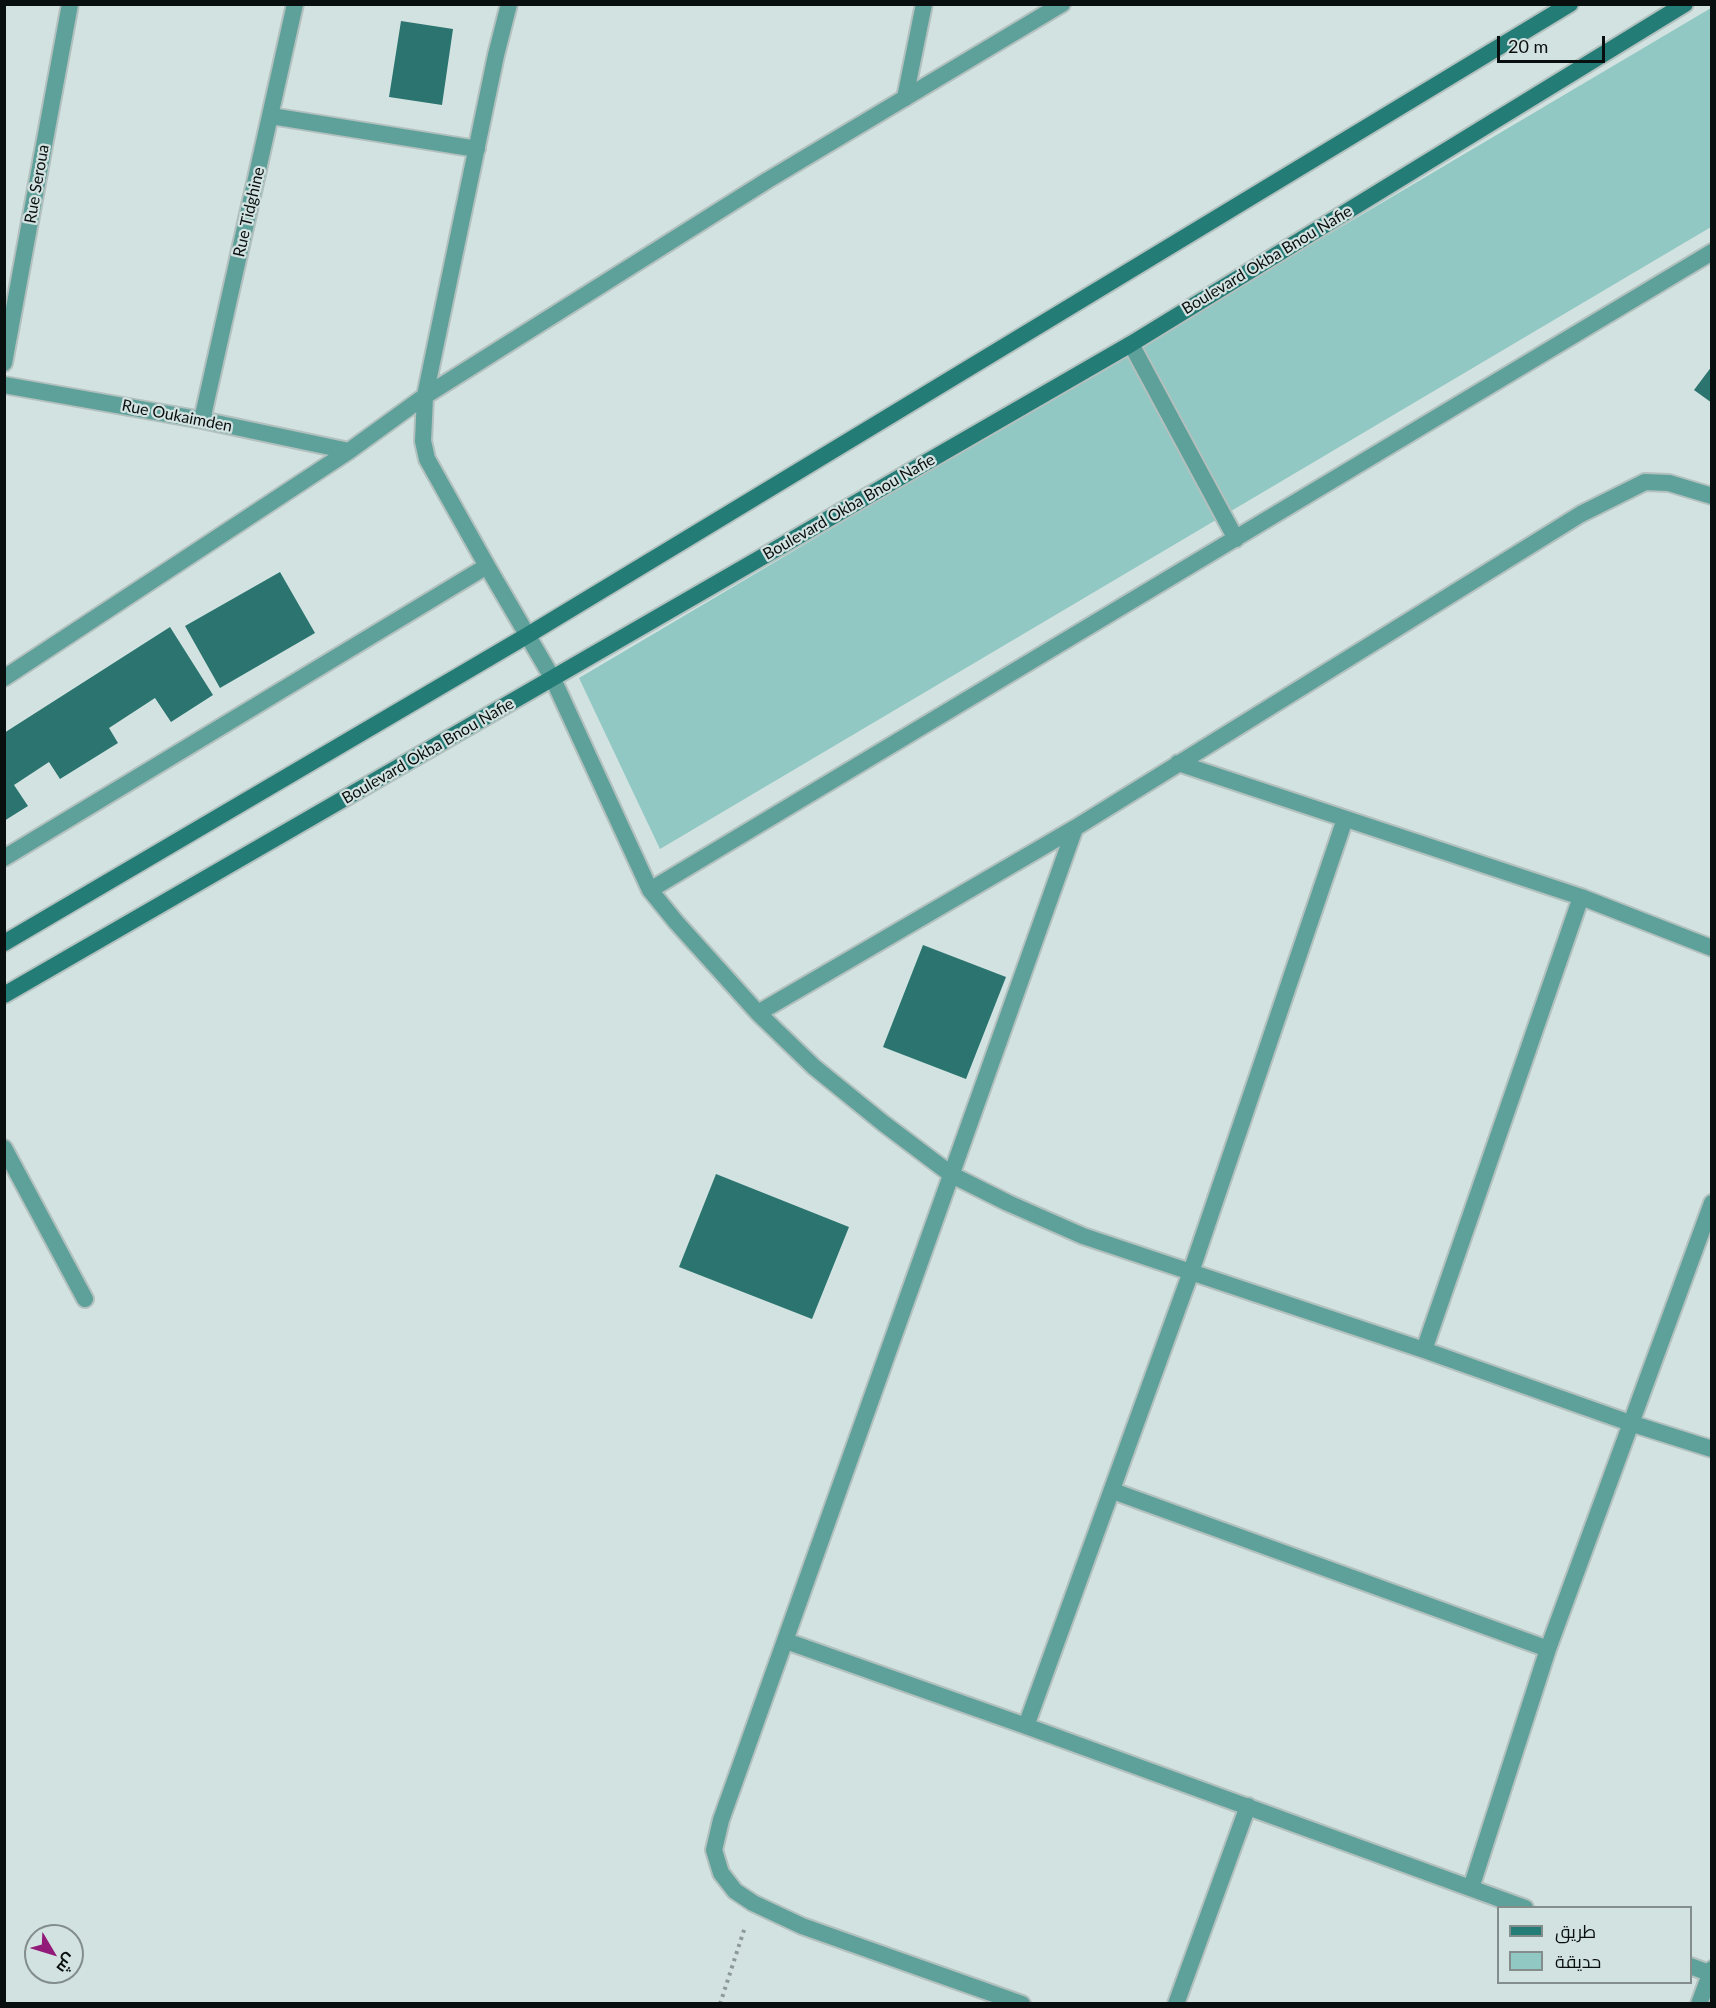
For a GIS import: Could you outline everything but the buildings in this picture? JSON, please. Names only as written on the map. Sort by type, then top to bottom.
[{"type":"main road","points":[[4,943],[528,634],[1570,4]]},
{"type":"main road","name":"Boulevard Okba Bnou Nafie","points":[[4,995],[1131,344],[1684,4]]},
{"type":"street","name":"Rue Seroua","points":[[4,363],[70,4]]},
{"type":"street","name":"Rue Tidghine","points":[[202,420],[295,4]]},
{"type":"street","points":[[509,4],[496,55],[425,396],[422,434],[427,459],[553,679],[650,890],[676,922],[758,1014],[831,1081],[952,1175],[1083,1236],[1712,1449]]},
{"type":"street","points":[[905,98],[924,4]]},
{"type":"street","points":[[4,678],[349,451],[425,396],[768,180],[1062,4]]},
{"type":"street","points":[[271,116],[477,149]]},
{"type":"street","points":[[650,890],[1712,252]]},
{"type":"street","points":[[1131,344],[1236,539]]},
{"type":"street","name":"Rue Oukaimden","points":[[4,385],[202,420],[349,451]]},
{"type":"street","points":[[758,1014],[1075,828],[1581,514],[1646,482],[1669,483],[1712,496]]},
{"type":"street","points":[[4,858],[487,566]]},
{"type":"street","points":[[1178,764],[1581,897],[1712,948]]},
{"type":"street","points":[[1026,1726],[1191,1272],[1345,819]]},
{"type":"street","points":[[1022,2004],[802,1926],[753,1903],[735,1891],[721,1874],[714,1850],[721,1820],[1075,828]]},
{"type":"street","points":[[1424,1350],[1581,897]]},
{"type":"street","points":[[4,1148],[85,1299]]},
{"type":"street","points":[[1471,1888],[1548,1649],[1712,1203]]},
{"type":"street","points":[[1113,1491],[1548,1649]]},
{"type":"street","points":[[786,1641],[1520,1906]]},
{"type":"street","points":[[1176,2004],[1248,1806]]},
{"type":"street","points":[[1692,1967],[1711,1972],[1699,2004]]},
{"type":"path","points":[[720,2004],[753,1903]]},
{"type":"green space","points":[[1711,8],[1711,227],[660,849],[579,678]]}]
